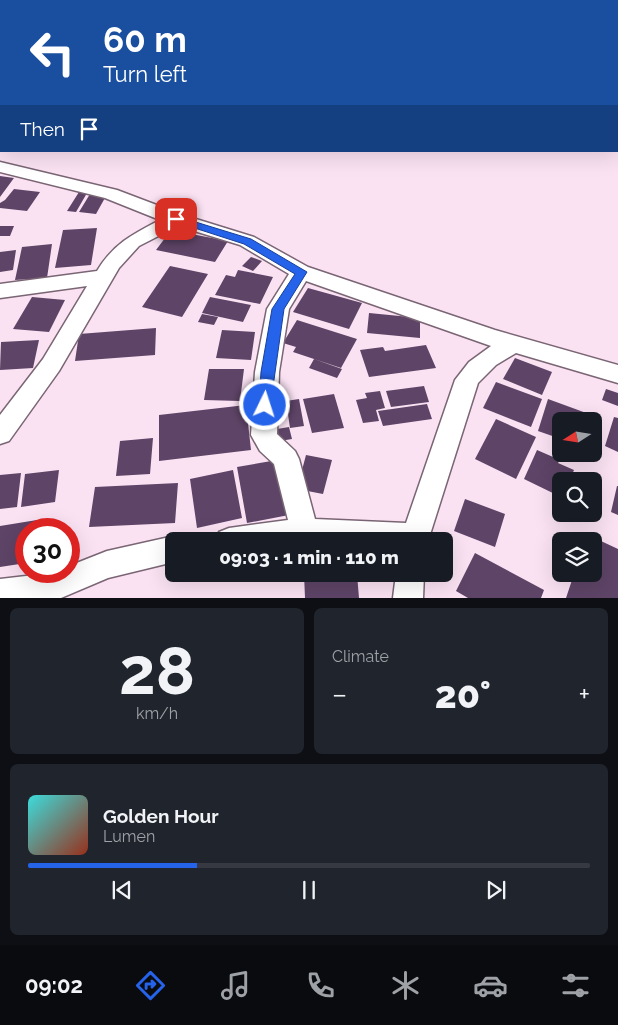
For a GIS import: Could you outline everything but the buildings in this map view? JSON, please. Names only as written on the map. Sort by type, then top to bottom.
[{"type":"street","points":[[0,167],[111,194],[176,219],[247,242],[301,272],[515,344],[618,374]]},
{"type":"street","points":[[0,434],[51,365],[102,277],[132,242],[176,219]]},
{"type":"street","points":[[301,272],[278,309],[268,372],[264,435],[269,444],[286,459],[304,531]]},
{"type":"street","points":[[0,292],[102,277]]},
{"type":"street","points":[[416,532],[449,439],[467,380],[477,367],[493,354],[515,344]]},
{"type":"street","points":[[296,532],[320,532]]},
{"type":"street","points":[[0,594],[54,586],[107,565],[165,551]]},
{"type":"street","points":[[408,598],[409,582]]},
{"type":"route","points":[[176,219],[247,242],[301,272],[278,309],[265,405]]}]
